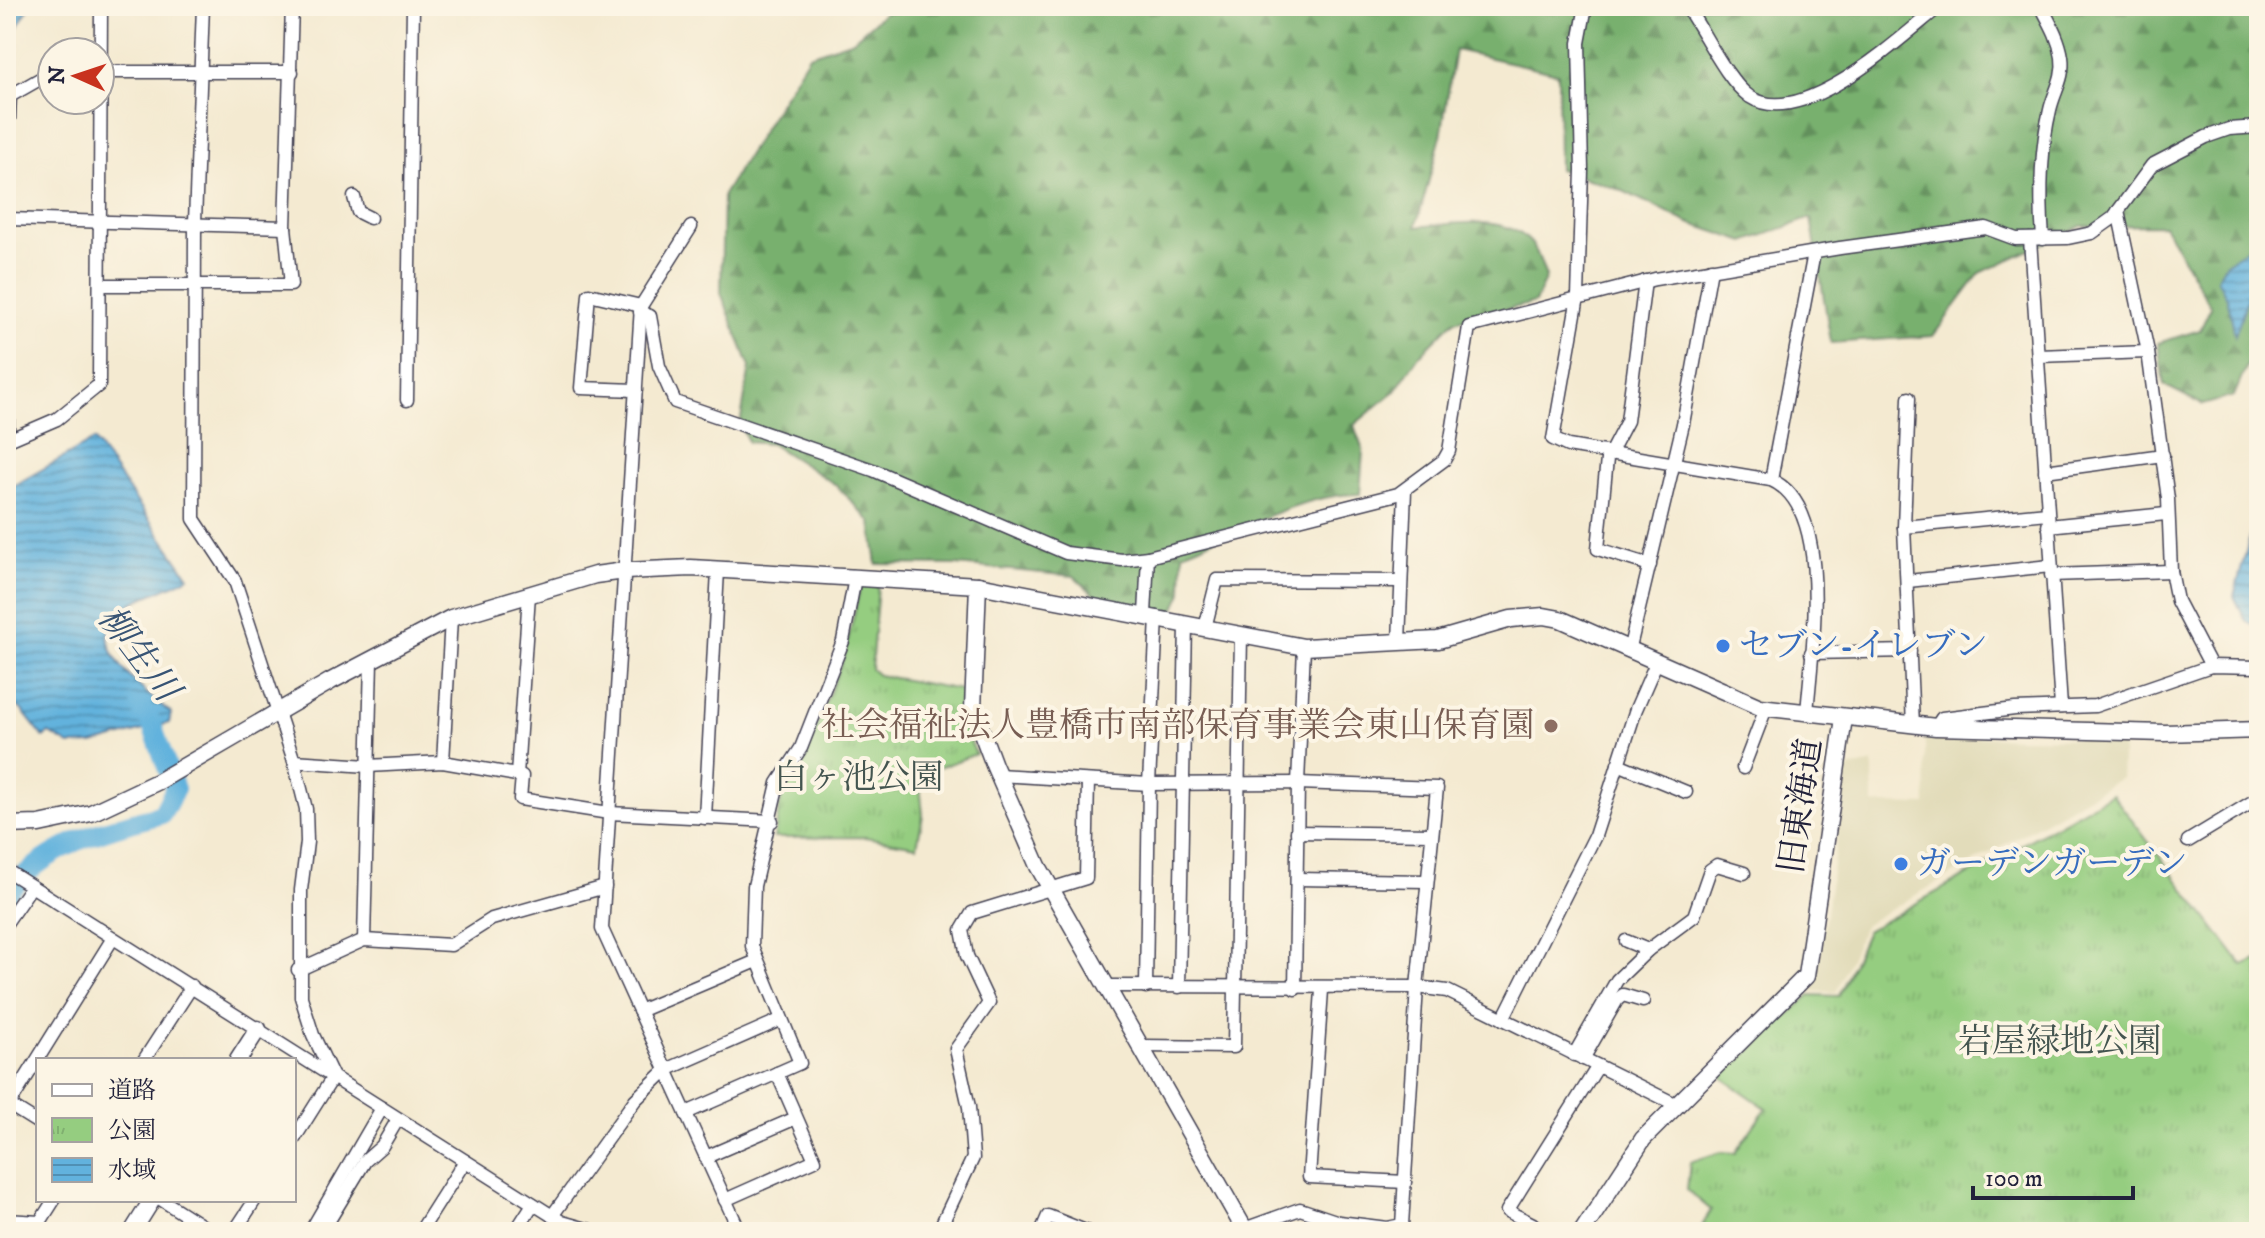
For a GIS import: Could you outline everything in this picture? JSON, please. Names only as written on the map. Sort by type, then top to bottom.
[{"type":"street","points":[[101,6],[101,36]]},
{"type":"street","points":[[203,6],[195,222],[194,519],[235,581],[276,714],[294,761],[306,809],[298,970],[301,997],[313,1035],[333,1077]]},
{"type":"street","points":[[101,285],[291,285],[285,227],[292,6]]},
{"type":"street","points":[[407,400],[413,6]]},
{"type":"street","points":[[1586,6],[1579,43],[1582,170],[1578,297],[1553,439],[1610,453],[1771,480],[1786,489],[1797,504],[1810,542],[1811,653],[1807,713]]},
{"type":"street","points":[[1686,6],[1736,82],[1749,96],[1767,105],[1781,107],[1821,93],[1882,52],[1940,6]]},
{"type":"street","points":[[2041,6],[2057,35],[2063,59],[2061,82],[2050,109],[2036,239],[2029,270],[2038,356],[2061,707]]},
{"type":"street","points":[[116,72],[292,72]]},
{"type":"street","points":[[36,81],[10,96],[7,119],[7,441],[57,419],[99,385],[100,116]]},
{"type":"street","points":[[636,390],[581,388],[589,294],[640,309],[650,316],[659,366],[675,402],[873,470],[1066,553],[1122,560],[1148,557],[1405,490],[1444,460],[1449,451],[1469,327],[1645,281],[1814,253],[1986,228],[2016,239],[2092,233],[2105,226],[2152,165],[2206,137],[2229,129],[2259,127]]},
{"type":"street","points":[[354,197],[358,212],[370,218]]},
{"type":"street","points":[[2118,211],[2148,352],[2163,455],[2171,571],[2177,601],[2211,666]]},
{"type":"street","points":[[8,219],[285,227]]},
{"type":"street","points":[[691,227],[640,309],[602,929],[740,1232]]},
{"type":"street","points":[[1771,480],[1814,253]]},
{"type":"street","points":[[1629,651],[1674,465],[1711,269]]},
{"type":"street","points":[[1645,281],[1627,421],[1610,453],[1598,549],[1650,565]]},
{"type":"street","points":[[2038,356],[2148,352]]},
{"type":"street","points":[[1909,398],[1904,527],[1913,725]]},
{"type":"street","points":[[2045,471],[2163,455]]},
{"type":"street","points":[[1399,642],[1405,490]]},
{"type":"street","points":[[1904,527],[2166,514]]},
{"type":"street","points":[[1146,987],[1151,616],[1148,557]]},
{"type":"street","points":[[6,825],[39,824],[91,813],[159,781],[451,618],[595,575],[625,571],[718,570],[978,585],[1304,647],[1438,640],[1511,619],[1544,616],[1560,619],[1730,696],[1766,708],[1844,718]]},
{"type":"street","points":[[705,818],[718,570]]},
{"type":"street","points":[[1908,581],[2051,570],[2171,571]]},
{"type":"street","points":[[686,1113],[800,1063],[752,946],[754,886],[772,821],[778,783],[801,748],[843,641],[855,578]]},
{"type":"street","points":[[1205,628],[1217,580],[1401,581]]},
{"type":"street","points":[[978,585],[973,709],[998,775],[1052,890],[1245,1231],[1300,1209],[1339,1222],[1402,1228],[1417,987],[1437,788],[1298,783],[1149,784],[998,775]]},
{"type":"street","points":[[517,775],[529,594]]},
{"type":"street","points":[[443,762],[451,618]]},
{"type":"street","points":[[1179,987],[1186,624]]},
{"type":"street","points":[[1141,1046],[1234,1047],[1238,988],[1241,635]]},
{"type":"street","points":[[1295,989],[1298,783],[1304,647]]},
{"type":"street","points":[[1811,653],[1910,651]]},
{"type":"street","points":[[364,940],[371,660]]},
{"type":"street","points":[[1503,1019],[1595,836],[1636,709],[1656,663]]},
{"type":"street","points":[[1936,727],[1942,718],[2095,706],[2211,666],[2259,667]]},
{"type":"street","points":[[1743,768],[1766,708]]},
{"type":"street","name":"旧東海道","points":[[1582,1232],[1643,1139],[1806,976],[1844,718],[1936,727],[2165,733],[2259,730]]},
{"type":"street","points":[[294,761],[368,766],[443,762],[522,776],[520,799],[609,813],[772,821]]},
{"type":"street","points":[[1618,764],[1686,792]]},
{"type":"street","points":[[938,1232],[973,1158],[969,1107],[956,1049],[989,1003],[967,956],[962,930],[972,913],[1086,878],[1088,781]]},
{"type":"street","points":[[2188,841],[2259,798]]},
{"type":"street","points":[[1297,832],[1432,834]]},
{"type":"street","points":[[1579,1057],[1617,980],[1648,950],[1694,916],[1710,870],[1717,865],[1744,873]]},
{"type":"street","points":[[10,872],[552,1216],[597,1232]]},
{"type":"street","points":[[1297,879],[1427,881]]},
{"type":"street","points":[[6,923],[28,885]]},
{"type":"street","points":[[298,970],[364,940],[451,945],[492,919],[605,887]]},
{"type":"street","points":[[37,1058],[113,938]]},
{"type":"street","points":[[1626,941],[1648,950]]},
{"type":"street","points":[[639,1011],[757,961]]},
{"type":"street","points":[[145,1058],[192,986]]},
{"type":"street","points":[[1106,986],[1322,990],[1417,987],[1447,991],[1677,1105]]},
{"type":"street","points":[[1322,990],[1309,1177],[1405,1182]]},
{"type":"street","points":[[1579,1057],[1617,1000],[1630,995],[1643,1001]]},
{"type":"street","points":[[552,1216],[635,1100],[666,1070],[780,1020]]},
{"type":"street","points":[[239,1058],[258,1029]]},
{"type":"street","points":[[36,1060],[8,1104],[36,1122]]},
{"type":"street","points":[[1528,1232],[1533,1224],[1507,1211],[1598,1066]]},
{"type":"street","points":[[725,1200],[815,1160],[777,1073]]},
{"type":"street","points":[[296,1136],[333,1077]]},
{"type":"street","points":[[310,1232],[382,1108]]},
{"type":"street","points":[[706,1157],[796,1118]]},
{"type":"street","points":[[322,1232],[365,1161],[382,1146],[398,1119]]},
{"type":"street","points":[[420,1232],[465,1161]]},
{"type":"street","points":[[6,1220],[44,1227],[53,1202]]},
{"type":"street","points":[[132,1232],[151,1202]]},
{"type":"street","points":[[165,1202],[212,1232]]},
{"type":"street","points":[[234,1232],[254,1202]]},
{"type":"street","points":[[515,1232],[533,1204]]},
{"type":"street","points":[[1041,1232],[1048,1216],[1088,1232]]},
{"type":"shaded area","name":"ガーデンガーデン","points":[[1925,736],[2123,740],[2121,778],[1865,924],[1836,992],[1808,991],[1820,955],[1847,769],[1873,763],[1873,804],[1926,805]]},
{"type":"green space","points":[[892,6],[2259,6],[2259,337],[2234,396],[2203,405],[2164,385],[2158,343],[2200,330],[2211,307],[2164,225],[2081,226],[1980,273],[1933,336],[1831,343],[1811,218],[1745,242],[1689,223],[1623,191],[1559,169],[1558,73],[1455,50],[1441,136],[1416,227],[1476,223],[1507,227],[1531,243],[1546,277],[1535,303],[1454,321],[1419,356],[1395,391],[1354,425],[1363,451],[1360,494],[1315,500],[1292,507],[1183,553],[1182,593],[1173,613],[1102,602],[1074,576],[956,565],[877,564],[871,522],[836,485],[771,444],[748,442],[740,424],[750,367],[721,293],[723,195],[809,55],[853,40]]},
{"type":"green space","name":"白ヶ池公園","points":[[861,584],[878,586],[871,669],[878,675],[961,690],[958,714],[976,754],[919,775],[923,815],[917,846],[865,837],[774,838],[784,784],[806,752],[845,654]]},
{"type":"green space","name":"岩屋緑地公園","points":[[2112,794],[2243,966],[2259,959],[2259,1232],[1698,1232],[1711,1210],[1687,1190],[1690,1162],[1721,1152],[1735,1153],[1766,1108],[1721,1077],[1810,995],[1839,996],[1867,931]]},
{"type":"water","points":[[20,6],[27,11],[6,45],[6,7],[11,10]]},
{"type":"water","points":[[2249,247],[2259,257],[2259,278],[2253,282],[2235,335],[2227,297],[2217,279],[2225,264]]},
{"type":"water","points":[[94,440],[189,577],[127,606],[113,619],[108,634],[111,649],[120,664],[132,679],[171,713],[169,723],[93,744],[70,745],[49,733],[43,737],[20,708],[6,703],[6,490]]},
{"type":"water","points":[[2259,503],[2259,628],[2246,621],[2234,596]]},
{"type":"waterway","name":"柳生川","points":[[6,894],[41,862],[78,841],[162,814],[175,789],[150,720],[140,707]]},
{"type":"place","name":"セブン-イレブン","points":[[1723,646]]},
{"type":"place","name":"社会福祉法人豊橋市南部保育事業会東山保育園","points":[[1551,726]]},
{"type":"place","name":"ガーデンガーデン","points":[[1901,864]]}]
